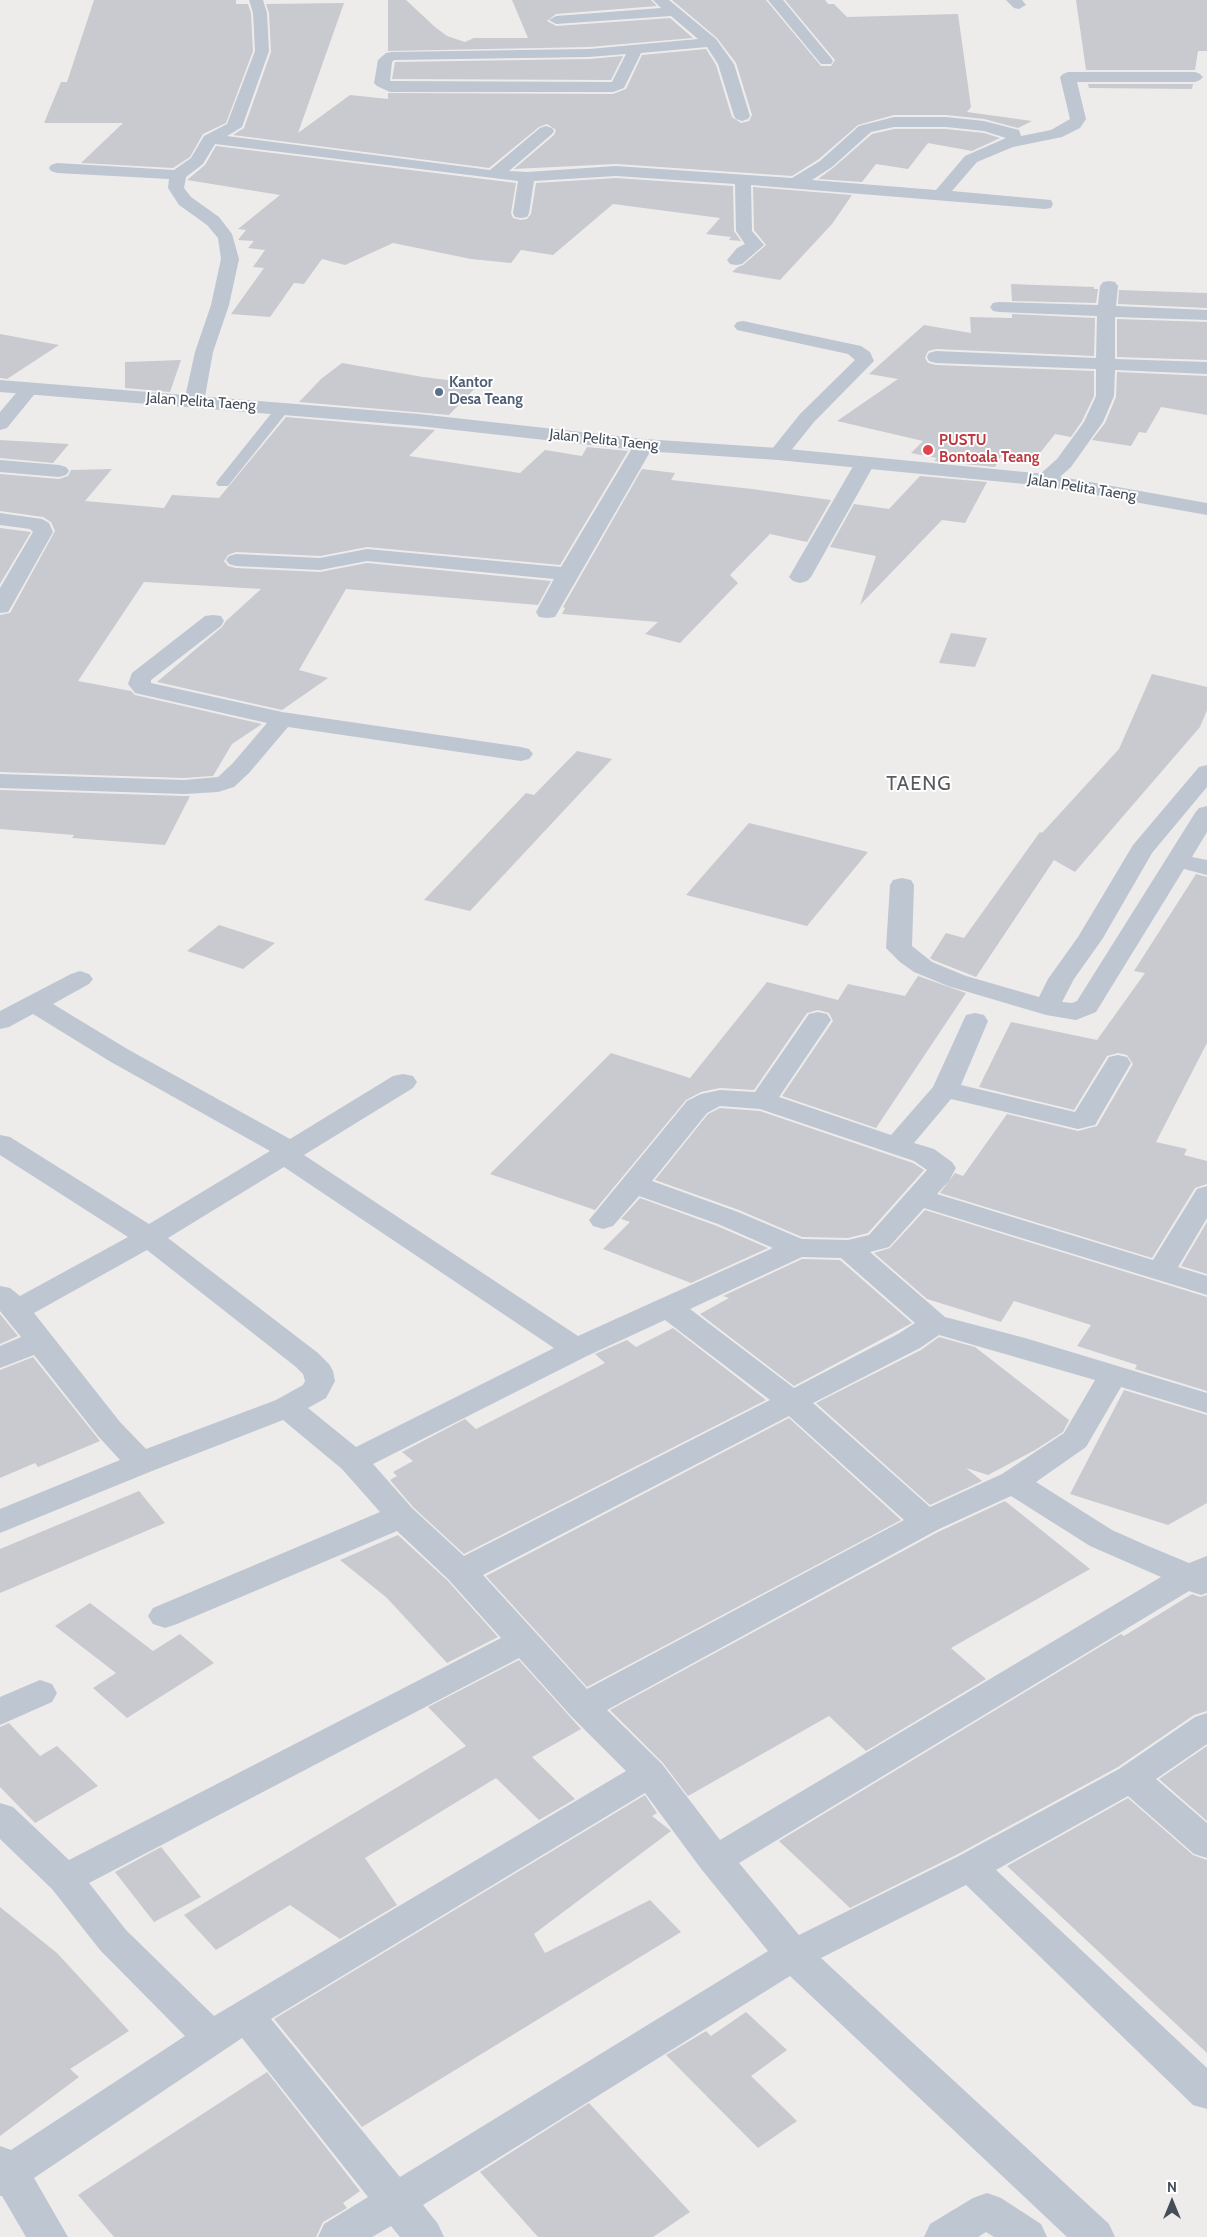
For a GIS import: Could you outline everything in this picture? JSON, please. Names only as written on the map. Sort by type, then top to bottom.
[{"type":"street","points":[[57,168],[178,175],[197,161],[210,139],[234,127],[250,86],[262,51],[260,12],[256,0]]},
{"type":"street","points":[[660,0],[672,12],[711,42],[726,64],[742,116]]},
{"type":"street","points":[[775,0],[826,60]]},
{"type":"street","points":[[553,5],[560,36]]},
{"type":"street","points":[[556,20],[672,12]]},
{"type":"street","points":[[635,50],[619,85],[613,87],[390,88],[382,83],[385,60],[391,56],[581,54],[711,42]]},
{"type":"street","points":[[940,195],[971,159],[1009,143],[1056,134],[1074,125],[1078,119],[1068,77],[1195,77]]},
{"type":"street","points":[[795,183],[826,164],[865,129],[894,122],[946,122],[984,126],[1013,133],[1014,139],[1009,143]]},
{"type":"street","points":[[494,175],[546,130]]},
{"type":"street","points":[[210,139],[527,178],[616,171],[795,183],[1045,204]]},
{"type":"street","points":[[178,175],[176,188],[185,201],[213,221],[226,238],[230,259],[220,304],[204,352],[194,402]]},
{"type":"street","points":[[521,213],[527,178]]},
{"type":"street","points":[[736,260],[743,252],[754,245],[744,231],[743,181]]},
{"type":"street","points":[[1045,480],[1064,463],[1093,422],[1105,396],[1107,363],[1106,311],[1109,286]]},
{"type":"street","points":[[998,307],[1207,315]]},
{"type":"street","points":[[742,326],[854,350],[863,356],[865,361],[807,418],[778,454]]},
{"type":"street","points":[[936,357],[1207,368]]},
{"type":"street","name":"Jalan Pelita Taeng","points":[[0,386],[29,390],[284,408],[419,420],[644,445],[778,454],[1045,480],[1207,509]]},
{"type":"street","points":[[0,424],[29,390]]},
{"type":"street","points":[[546,612],[644,445]]},
{"type":"street","points":[[800,577],[865,463]]},
{"type":"street","points":[[0,466],[59,471]]},
{"type":"street","points":[[0,520],[35,523],[42,526],[43,532],[0,607]]},
{"type":"street","points":[[236,560],[320,564],[342,561],[357,556],[376,556],[567,574]]},
{"type":"street","points":[[213,621],[140,678],[139,684],[142,688],[282,720],[521,754]]},
{"type":"street","points":[[0,781],[184,786],[218,785],[226,782],[240,768],[282,720]]},
{"type":"street","points":[[1046,1007],[1061,979],[1090,938],[1142,850],[1206,773]]},
{"type":"street","points":[[902,885],[899,948],[909,957],[923,967],[957,981],[1046,1007],[1076,1012],[1087,1006],[1207,814]]},
{"type":"street","points":[[1177,860],[1207,868]]},
{"type":"street","points":[[1124,881],[1158,891]]},
{"type":"street","points":[[0,1021],[80,979]]},
{"type":"street","points":[[35,1004],[120,1056],[288,1153],[576,1349]]},
{"type":"street","points":[[763,1101],[818,1020]]},
{"type":"street","points":[[896,1146],[945,1089],[975,1021]]},
{"type":"street","points":[[945,1089],[1078,1120],[1085,1119],[1118,1063]]},
{"type":"street","points":[[141,1463],[109,1429],[7,1303],[149,1237],[403,1082]]},
{"type":"street","points":[[603,1220],[700,1104],[711,1100],[727,1098],[763,1101],[924,1155],[942,1168],[939,1175],[879,1241],[848,1249],[798,1248],[728,1218],[634,1184]]},
{"type":"street","points":[[0,1143],[149,1237],[307,1360],[318,1371],[320,1381],[315,1391],[287,1407],[141,1463],[0,1522]]},
{"type":"street","points":[[1160,1272],[1207,1195]]},
{"type":"street","points":[[918,1198],[1207,1286]]},
{"type":"street","points":[[353,1461],[576,1349],[798,1248]]},
{"type":"street","points":[[848,1249],[934,1324],[1006,1342],[1112,1376],[1207,1403]]},
{"type":"street","points":[[668,1307],[791,1401],[926,1522]]},
{"type":"street","points":[[461,1572],[908,1341],[934,1324]]},
{"type":"street","points":[[0,1358],[39,1341]]},
{"type":"street","points":[[582,1706],[926,1522],[1013,1482],[1075,1440],[1112,1376]]},
{"type":"street","points":[[287,1407],[353,1461],[402,1516],[461,1572],[582,1706],[650,1773],[715,1860],[793,1955],[1095,2237]]},
{"type":"street","points":[[1013,1482],[1101,1538],[1136,1554],[1201,1577]]},
{"type":"street","points":[[165,1616],[402,1516]]},
{"type":"street","points":[[715,1860],[1201,1577]]},
{"type":"street","points":[[65,1879],[524,1641]]},
{"type":"street","points":[[0,1712],[40,1693]]},
{"type":"street","points":[[338,2237],[793,1955],[970,1867],[1130,1778],[1207,1726]]},
{"type":"street","points":[[48,2237],[3,2172],[246,2015],[650,1773]]},
{"type":"street","points":[[1130,1778],[1207,1844]]},
{"type":"street","points":[[0,1817],[65,1879],[114,1940],[212,2038]]},
{"type":"street","points":[[970,1867],[1207,2092]]},
{"type":"street","points":[[246,2015],[424,2237]]},
{"type":"street","points":[[944,2237],[986,2210],[1027,2237]]},
{"type":"lane","points":[[222,483],[284,408]]},
{"type":"building","points":[[94,0],[236,0],[236,4],[248,4],[251,13],[253,51],[226,123],[203,134],[190,157],[173,168],[81,163],[123,123],[44,123],[61,82],[67,82]]},
{"type":"building","points":[[388,0],[406,0],[447,36],[465,42],[474,38],[528,38],[512,0],[651,0],[657,6],[556,14],[547,21],[556,26],[670,18],[693,38],[589,47],[388,51]]},
{"type":"building","points":[[672,0],[766,0],[821,66],[831,66],[835,60],[785,0],[825,0],[828,4],[834,4],[847,17],[958,14],[971,107],[967,112],[1032,121],[1018,128],[984,119],[946,115],[894,115],[858,125],[819,159],[792,176],[616,164],[514,169],[554,135],[556,130],[547,124],[539,127],[489,168],[233,135],[244,128],[271,52],[269,13],[266,4],[344,3],[298,133],[350,95],[388,99],[388,93],[613,94],[626,89],[642,55],[706,49],[716,65],[732,117],[741,123],[749,121],[752,115],[736,63],[717,38]]},
{"type":"building","points":[[1076,0],[1207,0],[1207,51],[1198,51],[1195,70],[1086,70]]},
{"type":"building","points":[[623,56],[611,80],[392,79],[395,62],[589,59]]},
{"type":"building","points":[[1088,84],[1193,84],[1192,89],[1089,88]]},
{"type":"building","points":[[894,129],[946,129],[984,133],[1000,138],[972,151],[928,143],[908,169],[876,164],[862,182],[818,179],[872,134]]},
{"type":"building","points":[[216,146],[516,183],[511,213],[513,218],[521,220],[527,219],[531,214],[536,183],[616,178],[733,186],[734,231],[741,241],[729,240],[731,237],[706,234],[720,218],[613,204],[553,255],[521,250],[511,263],[471,259],[393,243],[345,265],[322,259],[304,284],[294,283],[270,317],[231,314],[264,268],[253,267],[265,250],[248,248],[254,241],[238,240],[246,230],[238,229],[280,195],[187,180],[205,165]]},
{"type":"building","points":[[753,187],[852,195],[832,224],[780,280],[732,272],[766,245],[754,230]]},
{"type":"building","points":[[1011,284],[1094,287],[1094,289],[1098,289],[1096,303],[1012,301]]},
{"type":"building","points":[[1119,290],[1207,293],[1207,308],[1118,304]]},
{"type":"building","points":[[1012,314],[1095,318],[1094,356],[936,349],[928,351],[925,358],[928,363],[936,365],[1094,371],[1094,396],[1082,421],[1071,437],[1055,434],[1036,458],[1003,452],[995,467],[934,461],[937,458],[911,453],[923,441],[837,421],[898,379],[869,374],[924,325],[971,333],[970,317],[1012,318]]},
{"type":"building","points":[[1117,319],[1207,322],[1207,360],[1117,357]]},
{"type":"building","points":[[0,334],[59,345],[7,379],[0,378]]},
{"type":"building","points":[[181,360],[170,392],[125,388],[125,362]]},
{"type":"building","points":[[342,363],[423,377],[479,384],[449,415],[299,402],[321,379]]},
{"type":"building","points":[[1117,372],[1207,376],[1207,415],[1161,407],[1146,433],[1139,432],[1131,446],[1092,440],[1105,423],[1116,397]]},
{"type":"building","points":[[286,417],[435,430],[409,456],[520,473],[545,450],[582,456],[587,447],[628,451],[560,565],[367,547],[320,556],[236,552],[228,555],[224,561],[228,566],[236,568],[320,572],[367,563],[551,581],[538,605],[346,589],[299,670],[328,678],[282,710],[157,682],[222,627],[226,621],[261,589],[144,582],[78,681],[131,691],[135,695],[262,724],[232,744],[213,776],[184,778],[0,772],[0,615],[10,613],[55,531],[51,522],[43,517],[0,511],[0,474],[59,479],[68,476],[71,470],[112,469],[85,501],[164,508],[172,495],[219,498]]},
{"type":"building","points":[[0,440],[69,444],[53,463],[0,458]]},
{"type":"building","points":[[642,469],[675,473],[671,480],[831,500],[807,542],[770,534],[730,575],[738,583],[680,643],[645,634],[658,622],[562,614],[565,608],[563,607]]},
{"type":"building","points":[[920,476],[987,482],[965,523],[942,520],[860,605],[876,556],[830,547],[854,504],[889,509]]},
{"type":"building","points":[[0,528],[31,532],[0,584]]},
{"type":"building","points":[[951,633],[987,638],[975,667],[939,663]]},
{"type":"building","points":[[1152,674],[1207,687],[1207,710],[1200,727],[1075,872],[1054,860],[976,977],[930,958],[946,933],[964,938],[1040,832],[1042,833],[1119,749]]},
{"type":"building","points":[[577,751],[612,759],[470,911],[424,900],[526,793],[534,795]]},
{"type":"building","points":[[0,790],[190,796],[165,845],[72,838],[74,835],[0,829]]},
{"type":"building","points":[[749,823],[868,852],[807,926],[686,895]]},
{"type":"building","points":[[1196,874],[1207,877],[1207,1043],[1156,1142],[1187,1149],[1184,1155],[1207,1161],[1207,1184],[1195,1188],[1152,1258],[940,1193],[955,1173],[963,1176],[1007,1114],[1078,1131],[1097,1126],[1133,1064],[1127,1055],[1118,1053],[1107,1056],[1074,1110],[979,1087],[1011,1022],[1097,1040],[1145,973],[1134,971]]},
{"type":"building","points":[[219,925],[275,943],[243,969],[187,951]]},
{"type":"building","points":[[918,976],[966,993],[876,1128],[782,1096],[833,1021],[829,1013],[818,1010],[807,1013],[754,1090],[720,1088],[701,1092],[686,1100],[595,1210],[490,1174],[611,1053],[690,1078],[767,982],[838,1000],[848,984],[905,996]]},
{"type":"building","points":[[720,1108],[760,1111],[913,1163],[924,1170],[868,1233],[848,1238],[802,1237],[739,1210],[655,1180],[708,1114]]},
{"type":"building","points":[[640,1198],[717,1226],[768,1248],[691,1283],[603,1249],[630,1222],[621,1219]]},
{"type":"building","points":[[925,1210],[1207,1297],[1207,1391],[1135,1369],[1137,1365],[1077,1346],[1091,1325],[1014,1301],[1001,1322],[927,1299],[874,1253],[890,1248]]},
{"type":"building","points":[[1207,1222],[1207,1274],[1181,1266]]},
{"type":"building","points":[[802,1259],[840,1260],[912,1323],[794,1386],[700,1314],[729,1298],[723,1296]]},
{"type":"building","points":[[0,1314],[18,1336],[0,1344]]},
{"type":"building","points":[[673,1328],[766,1400],[464,1554],[413,1507],[390,1480],[397,1476],[393,1472],[413,1461],[402,1452],[465,1419],[476,1429],[605,1363],[595,1354],[627,1340],[636,1347]]},
{"type":"building","points":[[939,1337],[975,1347],[1069,1420],[1063,1432],[1035,1450],[988,1475],[966,1468],[982,1481],[930,1505],[816,1403],[921,1350]]},
{"type":"building","points":[[33,1357],[100,1441],[38,1467],[35,1463],[0,1478],[0,1370]]},
{"type":"building","points":[[1124,1390],[1207,1415],[1207,1503],[1168,1525],[1070,1494]]},
{"type":"building","points":[[789,1418],[901,1520],[587,1687],[486,1576]]},
{"type":"building","points":[[139,1491],[165,1523],[0,1593],[0,1549]]},
{"type":"building","points":[[1005,1501],[1090,1569],[951,1648],[986,1679],[866,1751],[829,1716],[688,1796],[663,1763],[610,1710],[938,1532]]},
{"type":"building","points":[[398,1535],[448,1581],[498,1637],[447,1663],[387,1598],[340,1560]]},
{"type":"building","points":[[1192,1594],[1200,1597],[1207,1595],[1207,1711],[1194,1715],[1118,1767],[956,1855],[850,1908],[779,1841],[1121,1634],[1124,1636]]},
{"type":"building","points":[[90,1603],[153,1651],[180,1634],[214,1663],[127,1718],[93,1688],[116,1673],[55,1626]]},
{"type":"building","points":[[519,1660],[581,1729],[532,1757],[575,1799],[539,1820],[496,1778],[365,1858],[397,1905],[340,1939],[290,1905],[216,1950],[184,1915],[466,1746],[428,1707]]},
{"type":"building","points":[[9,1723],[40,1756],[57,1746],[98,1786],[35,1823],[0,1787],[0,1727]]},
{"type":"building","points":[[1207,1746],[1207,1821],[1159,1779]]},
{"type":"building","points":[[645,1795],[657,1813],[652,1816],[671,1831],[534,1934],[545,1953],[650,1900],[681,1932],[362,2127],[274,2019]]},
{"type":"building","points":[[1128,1798],[1193,1855],[1207,1860],[1207,2053],[1007,1866]]},
{"type":"building","points":[[161,1847],[201,1897],[154,1922],[115,1872]]},
{"type":"building","points":[[0,1907],[57,1953],[129,2031],[70,2069],[79,2077],[0,2136]]},
{"type":"building","points":[[746,2012],[787,2050],[751,2076],[797,2121],[758,2148],[666,2055],[706,2031],[711,2036]]},
{"type":"building","points":[[267,2072],[360,2191],[343,2203],[347,2208],[323,2222],[316,2237],[114,2237],[78,2195]]},
{"type":"building","points":[[589,2103],[690,2212],[653,2237],[538,2237],[480,2172]]},
{"type":"place","name":"Kantor Desa Teang","points":[[439,392]]},
{"type":"place","name":"PUSTU Bontoala Teang","points":[[928,450]]},
{"type":"district","name":"TAENG","points":[[919,784]]}]
